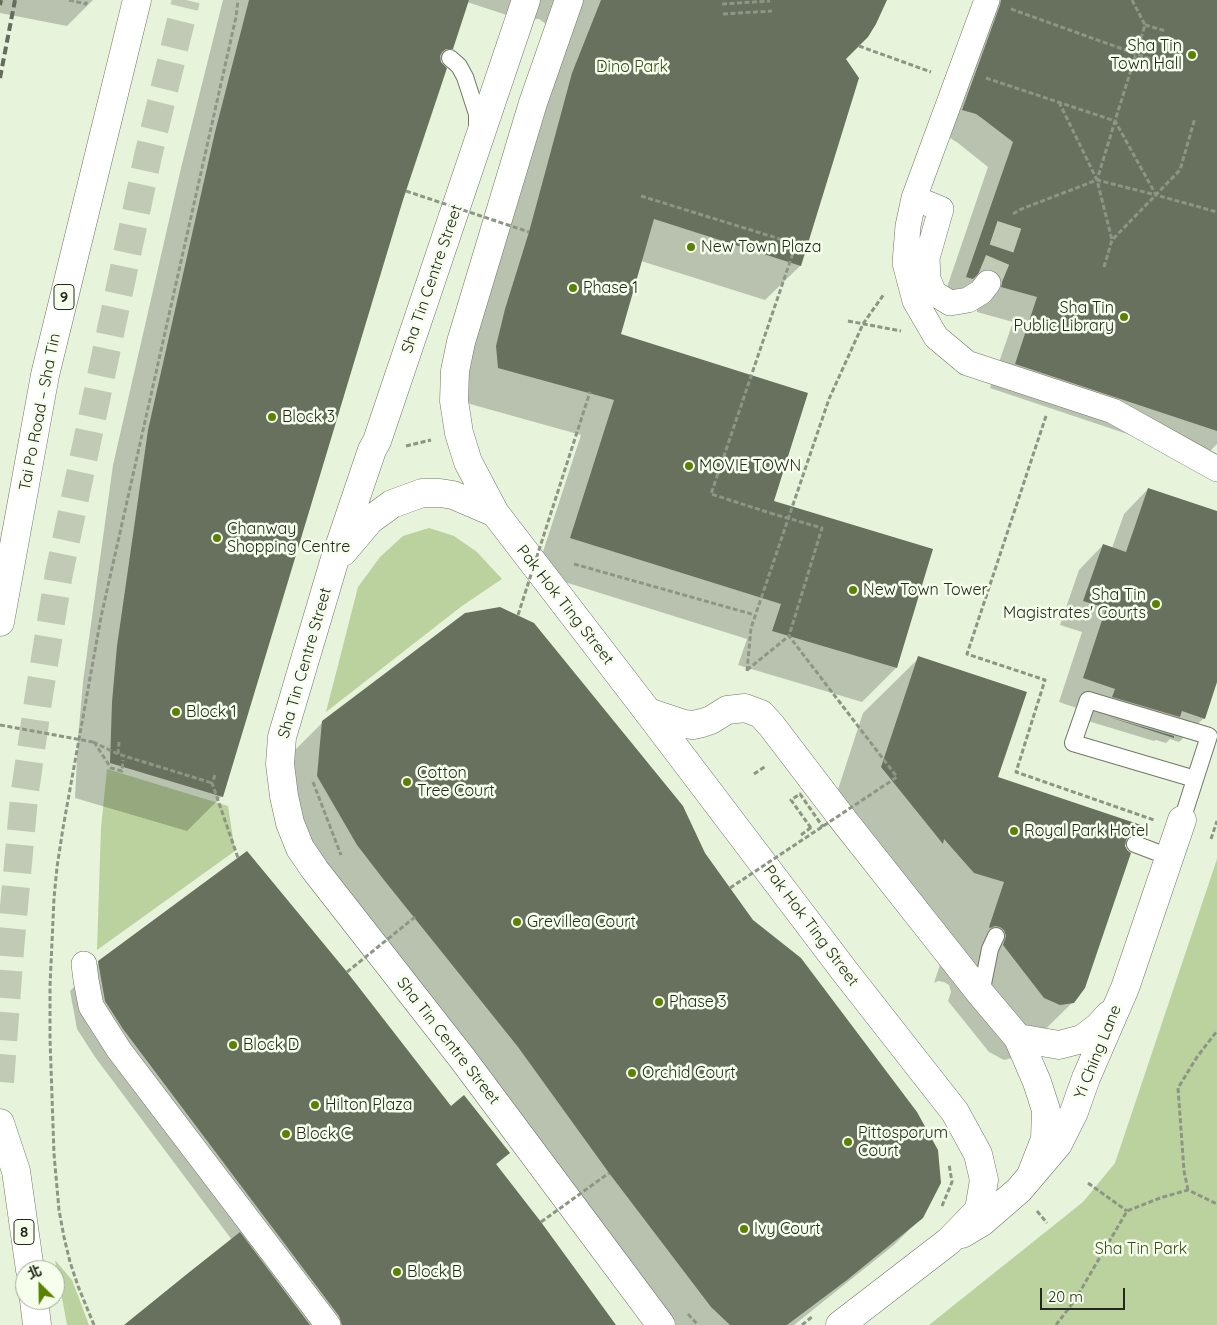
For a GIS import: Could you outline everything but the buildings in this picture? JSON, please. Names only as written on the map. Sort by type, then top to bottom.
[{"type":"main road","name":"Tai Po Road – Sha Tin","points":[[0,622],[45,376],[137,0]]},
{"type":"main road","name":"Sha Tin Centre Street","points":[[526,0],[377,441],[372,450],[334,562],[282,737],[280,764],[290,823],[300,848],[315,870],[462,1058],[661,1325]]},
{"type":"main road","points":[[495,513],[468,462],[458,433],[454,401],[455,370],[464,333],[530,112],[569,0]]},
{"type":"main road","points":[[334,562],[370,520],[392,504],[422,493],[453,495],[495,513]]},
{"type":"main road","name":"Pak Hok Ting Street","points":[[495,513],[846,973],[943,1096],[955,1112],[978,1154],[984,1180],[979,1210],[950,1241],[829,1319]]},
{"type":"main road","points":[[648,712],[684,724],[694,724],[711,720],[727,710],[745,708],[761,714],[776,731],[845,822],[1018,1038],[1037,1082],[1046,1110],[1045,1139],[1032,1175]]},
{"type":"main road","name":"Yi Ching Lane","points":[[950,1241],[982,1222],[1019,1190],[1058,1144],[1074,1112],[1086,1078],[1125,988],[1169,856],[1169,821]]},
{"type":"main road","points":[[1018,1038],[1059,1045],[1082,1039],[1098,1027],[1125,988]]},
{"type":"main road","name":"8","points":[[0,1123],[16,1171],[29,1260]]},
{"type":"main road","points":[[35,1310],[37,1325]]},
{"type":"street","points":[[987,1],[914,198],[908,226],[905,263],[915,301],[936,337],[967,363],[1113,411],[1217,469]]},
{"type":"street","points":[[914,198],[941,209],[927,258],[928,279],[934,293],[950,303],[968,300],[981,292],[988,283]]},
{"type":"street","points":[[84,964],[91,1006],[119,1050],[328,1325]]},
{"type":"lane","points":[[450,58],[459,66],[465,77],[477,114],[476,147]]},
{"type":"lane","points":[[1169,821],[1195,779],[1209,736],[1088,700],[1073,743],[1195,779]]},
{"type":"lane","points":[[1135,844],[1169,856]]},
{"type":"lane","points":[[981,994],[990,949],[996,936]]},
{"type":"path","points":[[69,0],[86,4],[87,0]]},
{"type":"path","points":[[94,1325],[70,1262],[59,1210],[54,1164],[50,986],[57,867],[101,617],[234,27],[238,0]]},
{"type":"path","points":[[1097,180],[1145,25],[1132,0]]},
{"type":"path","points":[[722,4],[770,1]]},
{"type":"path","points":[[987,1],[1156,60]]},
{"type":"path","points":[[723,14],[772,11]]},
{"type":"path","points":[[1145,25],[1166,31]]},
{"type":"path","points":[[859,46],[960,76],[1059,102],[1115,121],[1156,195]]},
{"type":"path","points":[[1059,102],[1097,180],[1112,240]]},
{"type":"path","points":[[1104,267],[1112,240],[1180,170],[1195,118]]},
{"type":"path","points":[[1013,214],[1097,180],[1217,212]]},
{"type":"path","points":[[406,191],[529,232]]},
{"type":"path","points":[[641,196],[796,244],[711,494],[770,513],[822,528],[789,636],[747,671],[752,628],[756,615],[829,399],[863,324],[905,263]]},
{"type":"path","points":[[848,322],[936,337]]},
{"type":"path","points":[[1054,391],[966,654],[1045,680],[1016,772],[1169,821]]},
{"type":"path","points":[[518,615],[590,392]]},
{"type":"path","points":[[399,448],[437,438]]},
{"type":"path","points":[[574,564],[756,615]]},
{"type":"path","points":[[524,594],[530,602]]},
{"type":"path","points":[[730,888],[897,777],[789,636]]},
{"type":"path","points":[[0,725],[93,742],[118,754],[212,783]]},
{"type":"path","points":[[93,742],[111,768],[122,771],[123,760]]},
{"type":"path","points":[[118,742],[118,754]]},
{"type":"path","points":[[215,775],[212,783],[238,858]]},
{"type":"path","points":[[311,778],[342,858]]},
{"type":"path","points":[[811,828],[791,800],[800,794],[823,827]]},
{"type":"path","points":[[1211,839],[1217,821]]},
{"type":"path","points":[[740,871],[746,879]]},
{"type":"path","points":[[347,972],[415,917]]},
{"type":"path","points":[[1188,1190],[1184,1171],[1178,1088],[1197,1057],[1217,1031]]},
{"type":"path","points":[[940,1211],[952,1182],[948,1157]]},
{"type":"path","points":[[541,1222],[609,1174]]},
{"type":"path","points":[[1088,1183],[1127,1211]]},
{"type":"path","points":[[1056,1325],[1075,1300],[1127,1211],[1160,1198],[1188,1190],[1217,1204]]},
{"type":"path","points":[[802,1325],[829,1319]]},
{"type":"green space","points":[[429,528],[454,536],[477,552],[502,579],[462,606],[326,712],[358,587],[380,557],[403,536]]},
{"type":"green space","points":[[107,769],[228,806],[235,851],[97,950],[101,828]]},
{"type":"green space","name":"Sha Tin Park","points":[[1217,859],[1217,1325],[929,1325],[1083,1202],[1115,1163]]},
{"type":"green space","points":[[65,1272],[72,1280],[89,1325],[67,1325],[64,1310]]},
{"type":"tunnel","points":[[0,1082],[24,798],[59,573],[148,156],[186,0]]},
{"type":"tunnel","points":[[988,283],[1013,214]]},
{"type":"railway","points":[[0,5],[1,0]]},
{"type":"railway","points":[[0,78],[15,0]]},
{"type":"place","name":"Sha Tin Town Hall","points":[[1192,55]]},
{"type":"place","name":"New Town Plaza","points":[[691,247]]},
{"type":"place","name":"Phase 1","points":[[573,288]]},
{"type":"place","name":"Sha Tin Public Library","points":[[1124,317]]},
{"type":"place","name":"Block 3","points":[[272,417]]},
{"type":"place","name":"MOVIE TOWN","points":[[689,466]]},
{"type":"place","name":"Chanway Shopping Centre","points":[[217,538]]},
{"type":"place","name":"New Town Tower","points":[[853,590]]},
{"type":"place","name":"Sha Tin Magistrates' Courts","points":[[1156,604]]},
{"type":"place","name":"Block 1","points":[[176,712]]},
{"type":"place","name":"Cotton Tree Court","points":[[407,782]]},
{"type":"place","name":"Royal Park Hotel","points":[[1014,831]]},
{"type":"place","name":"Grevillea Court","points":[[517,922]]},
{"type":"place","name":"Phase 3","points":[[659,1002]]},
{"type":"place","name":"Block D","points":[[233,1045]]},
{"type":"place","name":"Orchid Court","points":[[632,1073]]},
{"type":"place","name":"Hilton Plaza","points":[[315,1105]]},
{"type":"place","name":"Block C","points":[[286,1134]]},
{"type":"place","name":"Pittosporum Court","points":[[848,1142]]},
{"type":"place","name":"Ivy Court","points":[[744,1229]]},
{"type":"place","name":"Block B","points":[[397,1272]]},
{"type":"park label","name":"Dino Park","points":[[632,67]]}]
